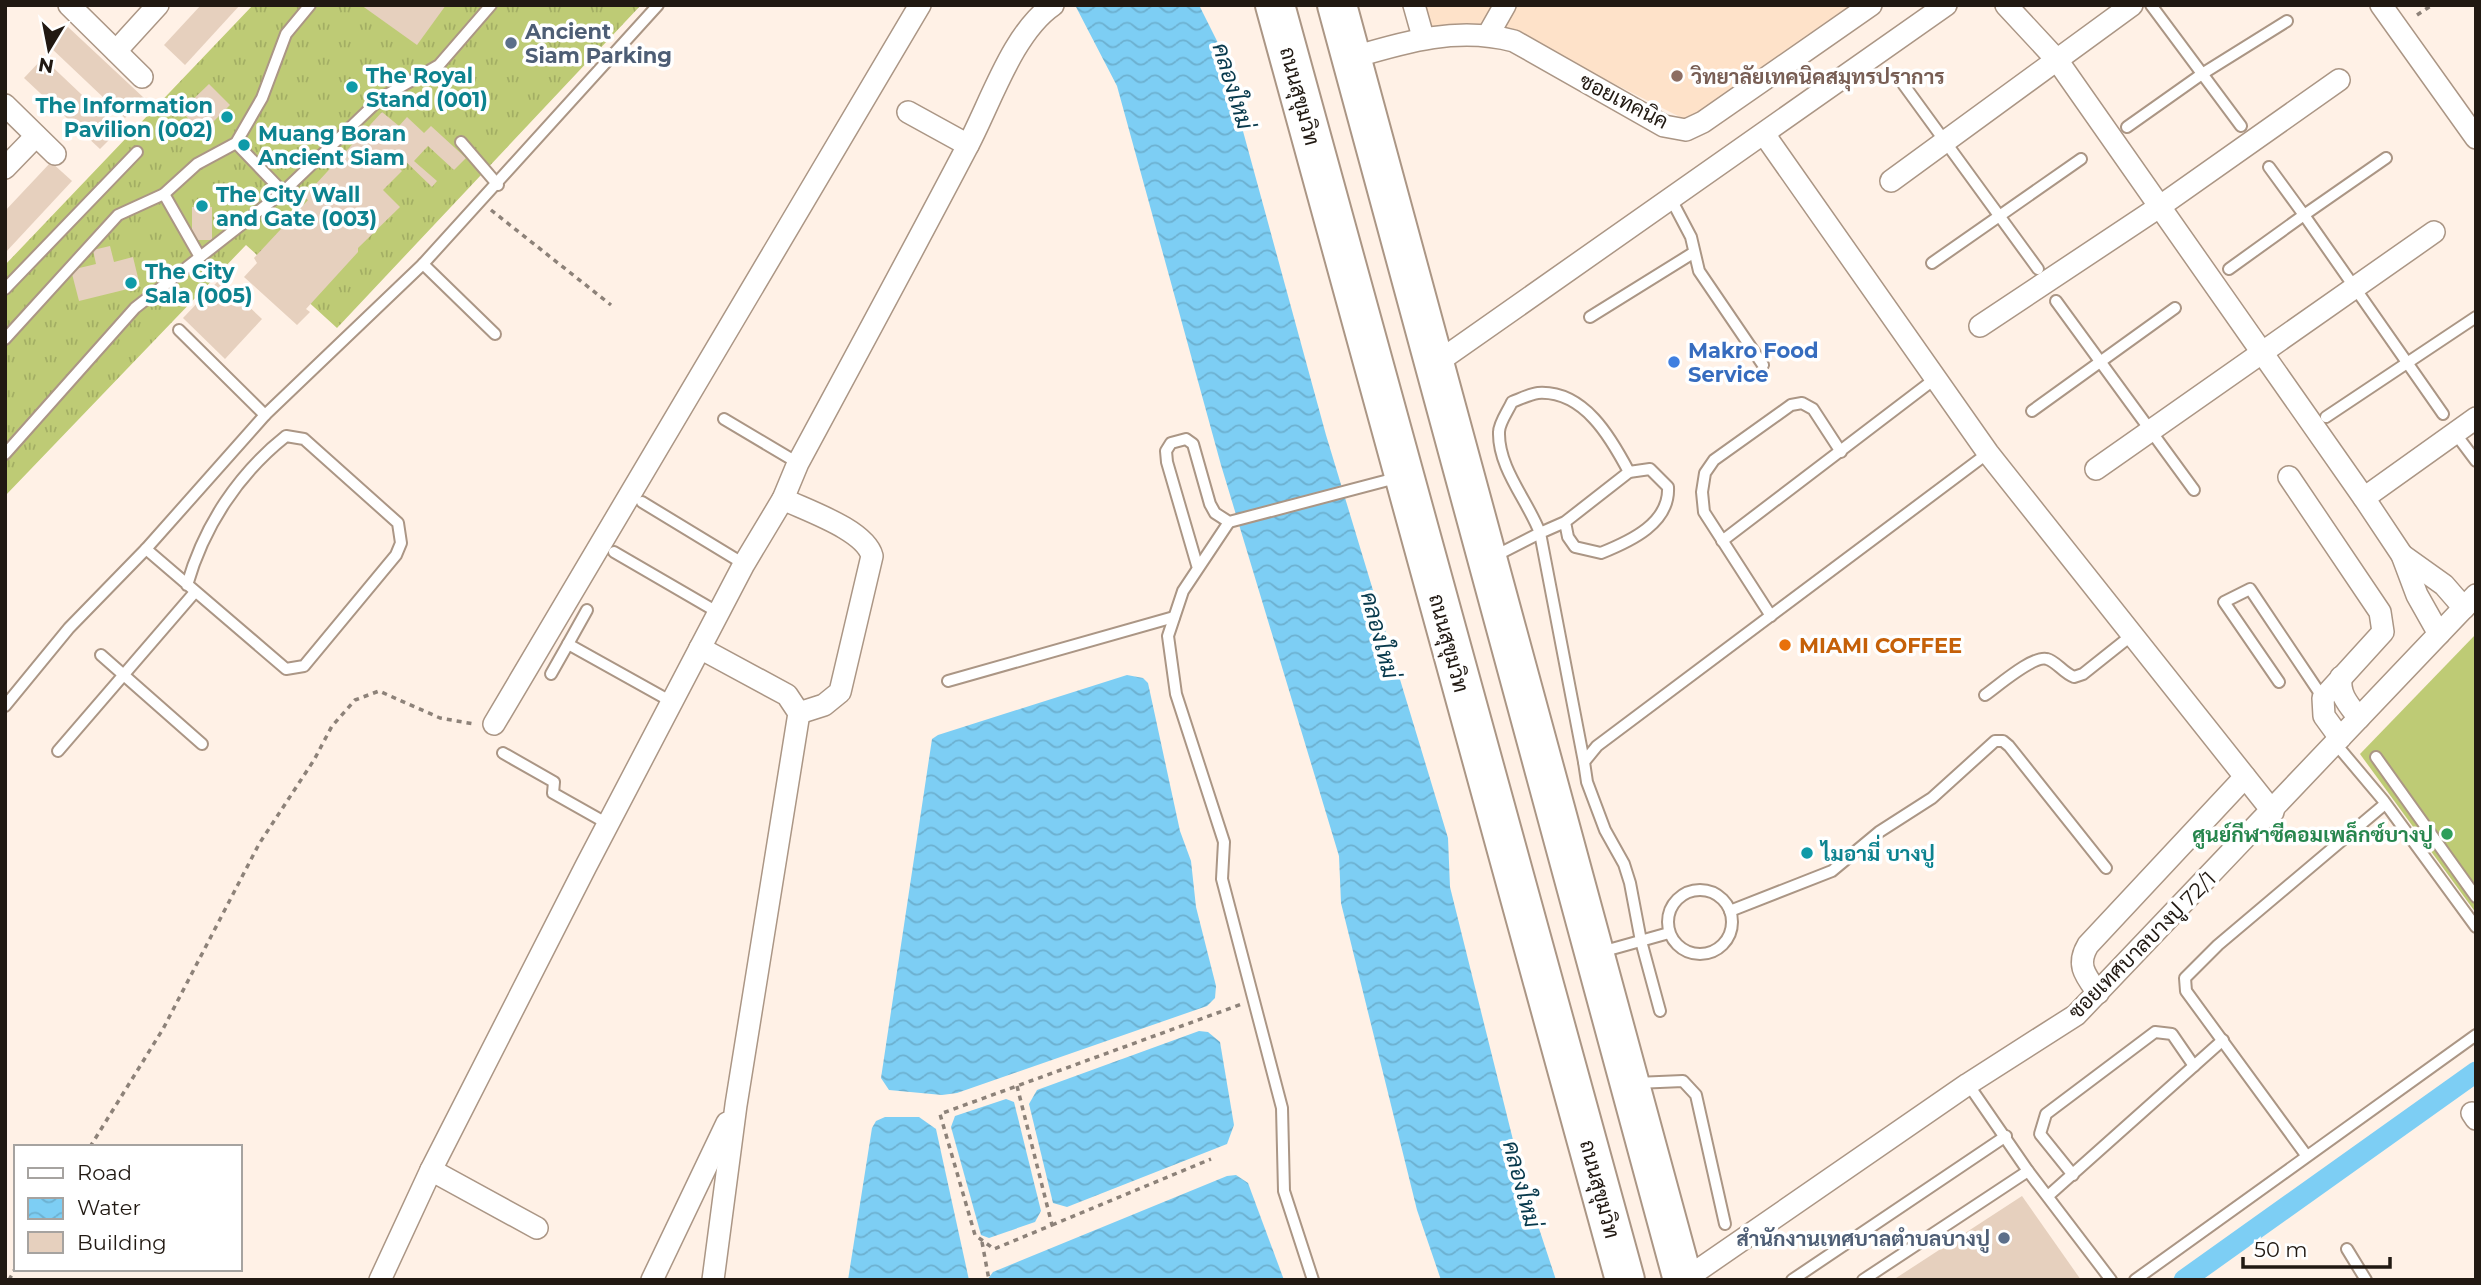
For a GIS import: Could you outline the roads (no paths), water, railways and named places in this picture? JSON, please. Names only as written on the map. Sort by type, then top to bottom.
[{"type":"highway","name":"ถนนสุขุมวิท","points":[[1275,5],[1402,477],[1625,1280]]},
{"type":"highway","points":[[1336,5],[1684,1280]]},
{"type":"street","points":[[69,5],[142,77]]},
{"type":"street","points":[[116,51],[158,5]]},
{"type":"street","points":[[494,724],[920,5]]},
{"type":"street","points":[[380,1280],[431,1170],[744,564],[783,499],[798,463],[1018,47],[1037,16],[1053,5]]},
{"type":"street","points":[[1414,5],[1423,37]]},
{"type":"street","points":[[1488,35],[1505,5]]},
{"type":"street","name":"ซอยเทคนิค","points":[[1351,58],[1423,37],[1488,35],[1514,41],[1664,126],[1686,130],[1703,122],[1871,5]]},
{"type":"street","points":[[1434,363],[1946,5]]},
{"type":"street","points":[[2006,5],[2057,60],[2364,498],[2402,555],[2417,595],[2439,634]]},
{"type":"street","points":[[1891,181],[2133,5]]},
{"type":"street","points":[[2381,5],[2476,138]]},
{"type":"street","points":[[1980,326],[2159,207],[2339,80]]},
{"type":"street","points":[[5,105],[55,154]]},
{"type":"street","points":[[908,112],[968,145]]},
{"type":"street","points":[[1764,134],[1988,453],[2273,812]]},
{"type":"street","points":[[5,168],[36,136]]},
{"type":"street","points":[[2096,469],[2434,232]]},
{"type":"street","points":[[2364,498],[2476,418]]},
{"type":"street","points":[[2289,477],[2380,612],[2384,622],[2383,632],[2323,698],[2324,716],[2338,741]]},
{"type":"street","points":[[783,499],[844,528],[869,545],[872,556],[840,692],[824,705],[799,713]]},
{"type":"street","points":[[2402,555],[2470,601]]},
{"type":"street","name":"ซอยเทศบาลบางปู 72/1","points":[[1684,1280],[1968,1084],[2076,1015],[2273,812],[2470,601]]},
{"type":"street","points":[[700,648],[787,695],[799,713],[736,1105],[713,1280]]},
{"type":"street","points":[[2341,677],[2340,689],[2359,718]]},
{"type":"street","points":[[2098,993],[2081,969],[2081,957],[2088,945],[2245,777]]},
{"type":"street","points":[[652,1280],[736,1105]]},
{"type":"street","points":[[431,1170],[537,1228]]},
{"type":"lane","points":[[5,340],[118,215],[164,194],[197,164],[236,143],[262,98],[286,34],[310,5]]},
{"type":"lane","points":[[5,454],[135,308],[283,192],[381,98],[439,65],[491,5]]},
{"type":"lane","points":[[5,706],[69,628],[146,549],[265,415],[423,264],[498,185],[658,5]]},
{"type":"lane","points":[[2151,5],[2241,126]]},
{"type":"lane","points":[[2127,127],[2202,74],[2287,21]]},
{"type":"lane","points":[[1900,81],[2038,269]]},
{"type":"lane","points":[[461,142],[498,185]]},
{"type":"lane","points":[[236,143],[283,192]]},
{"type":"lane","points":[[5,289],[137,152]]},
{"type":"lane","points":[[2229,269],[2386,158]]},
{"type":"lane","points":[[1931,263],[2081,159]]},
{"type":"lane","points":[[2269,167],[2443,414]]},
{"type":"lane","points":[[164,194],[200,257]]},
{"type":"lane","points":[[1671,199],[1691,237],[1699,271],[1763,365]]},
{"type":"lane","points":[[1590,317],[1693,253]]},
{"type":"lane","points":[[423,264],[495,334]]},
{"type":"lane","points":[[2056,301],[2193,490]]},
{"type":"lane","points":[[2032,411],[2175,308]]},
{"type":"lane","points":[[2326,417],[2476,317]]},
{"type":"lane","points":[[179,330],[265,415]]},
{"type":"lane","points":[[1722,541],[1936,378]]},
{"type":"lane","points":[[1629,472],[1602,427],[1572,399],[1538,393],[1512,402],[1499,431],[1507,470],[1532,512],[1540,533],[1587,782],[1605,830],[1627,873],[1641,941],[1660,1011]]},
{"type":"lane","points":[[1771,616],[1704,512],[1705,473],[1714,460],[1791,405],[1802,403],[1813,409],[1841,452]]},
{"type":"lane","points":[[724,419],[798,463]]},
{"type":"lane","points":[[2455,432],[2476,461]]},
{"type":"lane","points":[[58,751],[124,674],[191,588],[211,521],[264,454],[286,436],[304,439],[398,523],[401,543],[396,555],[304,666],[286,669],[191,588],[146,549]]},
{"type":"lane","points":[[1197,565],[1167,462],[1166,450],[1171,443],[1186,439],[1193,444],[1210,504],[1215,513],[1232,522]]},
{"type":"lane","points":[[1584,762],[1597,746],[1988,453]]},
{"type":"lane","points":[[1487,560],[1565,522],[1629,472],[1650,469],[1668,487],[1665,511],[1656,523],[1601,552],[1575,547],[1568,537],[1565,522]]},
{"type":"lane","points":[[1313,1280],[1284,1191],[1282,1108],[1222,879],[1224,842],[1176,694],[1168,636],[1197,565],[1232,522],[1346,489],[1402,477]]},
{"type":"lane","points":[[642,502],[744,564]]},
{"type":"lane","points":[[614,552],[719,613]]},
{"type":"lane","points":[[2279,682],[2224,602],[2250,589],[2323,698]]},
{"type":"lane","points":[[551,674],[587,610]]},
{"type":"lane","points":[[948,681],[1174,617]]},
{"type":"lane","points":[[1985,695],[2034,661],[2043,658],[2051,660],[2062,673],[2074,677],[2083,674],[2132,635]]},
{"type":"lane","points":[[568,644],[672,702]]},
{"type":"lane","points":[[100,654],[202,744]]},
{"type":"lane","points":[[1730,911],[1832,871],[1879,832],[1932,797],[1995,741],[2003,741],[2009,746],[2106,868]]},
{"type":"lane","points":[[2338,741],[2476,927]]},
{"type":"lane","points":[[503,753],[554,782],[553,793],[608,824]]},
{"type":"lane","points":[[2376,757],[2476,897]]},
{"type":"lane","points":[[2306,1156],[2186,991],[2185,978],[2218,944],[2385,804]]},
{"type":"lane","points":[[1705,890],[1720,897],[1730,911],[1732,927],[1725,943],[1711,952],[1694,954],[1679,947],[1669,933],[1667,917],[1674,901],[1688,892],[1705,890]]},
{"type":"lane","points":[[1595,954],[1669,933]]},
{"type":"lane","points":[[2073,1175],[2040,1134],[2046,1114],[2155,1032],[2172,1034],[2194,1066]]},
{"type":"lane","points":[[2135,1280],[2476,1035]]},
{"type":"lane","points":[[2048,1196],[2222,1040]]},
{"type":"lane","points":[[1629,1083],[1683,1081],[1696,1096],[1725,1224]]},
{"type":"lane","points":[[1968,1084],[2028,1171],[2111,1280]]},
{"type":"lane","points":[[1792,1280],[2006,1136]]},
{"type":"lane","points":[[1863,1280],[2028,1171]]},
{"type":"lane","points":[[2347,1249],[2365,1280]]},
{"type":"water","name":"คลองใหม่","points":[[1075,5],[1199,5],[1220,47],[1326,435],[1448,838],[1450,887],[1523,1180],[1556,1280],[1441,1280],[1417,1210],[1341,903],[1339,856],[1221,465],[1117,86]]},
{"type":"water","points":[[1127,675],[1143,678],[1148,683],[1180,831],[1191,861],[1196,907],[1216,986],[1215,998],[1207,1006],[957,1093],[942,1095],[889,1090],[881,1078],[932,739]]},
{"type":"water","points":[[1199,1031],[1208,1032],[1220,1042],[1234,1125],[1227,1144],[1067,1207],[1053,1203],[1029,1104],[1037,1090]]},
{"type":"water","points":[[1006,1099],[1014,1102],[1041,1211],[1035,1222],[989,1238],[981,1235],[951,1127],[955,1116]]},
{"type":"water","points":[[885,1117],[919,1117],[936,1129],[969,1280],[848,1280],[872,1128],[876,1121]]},
{"type":"water","points":[[1236,1175],[1248,1183],[1284,1280],[987,1280],[993,1272],[1227,1176]]},
{"type":"waterway","points":[[2184,1280],[2476,1072]]},
{"type":"place","name":"Ancient Siam Parking","points":[[511,43]]},
{"type":"place","name":"วิทยาลัยเทคนิคสมุทรปราการ","points":[[1677,76]]},
{"type":"place","name":"The Royal Stand (001)","points":[[352,87]]},
{"type":"place","name":"The Information Pavilion (002)","points":[[227,117]]},
{"type":"place","name":"Muang Boran Ancient Siam","points":[[244,145]]},
{"type":"place","name":"The City Wall and Gate (003)","points":[[202,206]]},
{"type":"place","name":"The City Sala (005)","points":[[131,283]]},
{"type":"place","name":"Makro Food Service","points":[[1674,362]]},
{"type":"place","name":"MIAMI COFFEE","points":[[1785,645]]},
{"type":"place","name":"ศูนย์กีฬาซีคอมเพล็กซ์บางปู","points":[[2447,834]]},
{"type":"place","name":"ไมอามี่ บางปู","points":[[1807,853]]},
{"type":"place","name":"สำนักงานเทศบาลตำบลบางปู","points":[[2004,1238]]}]
